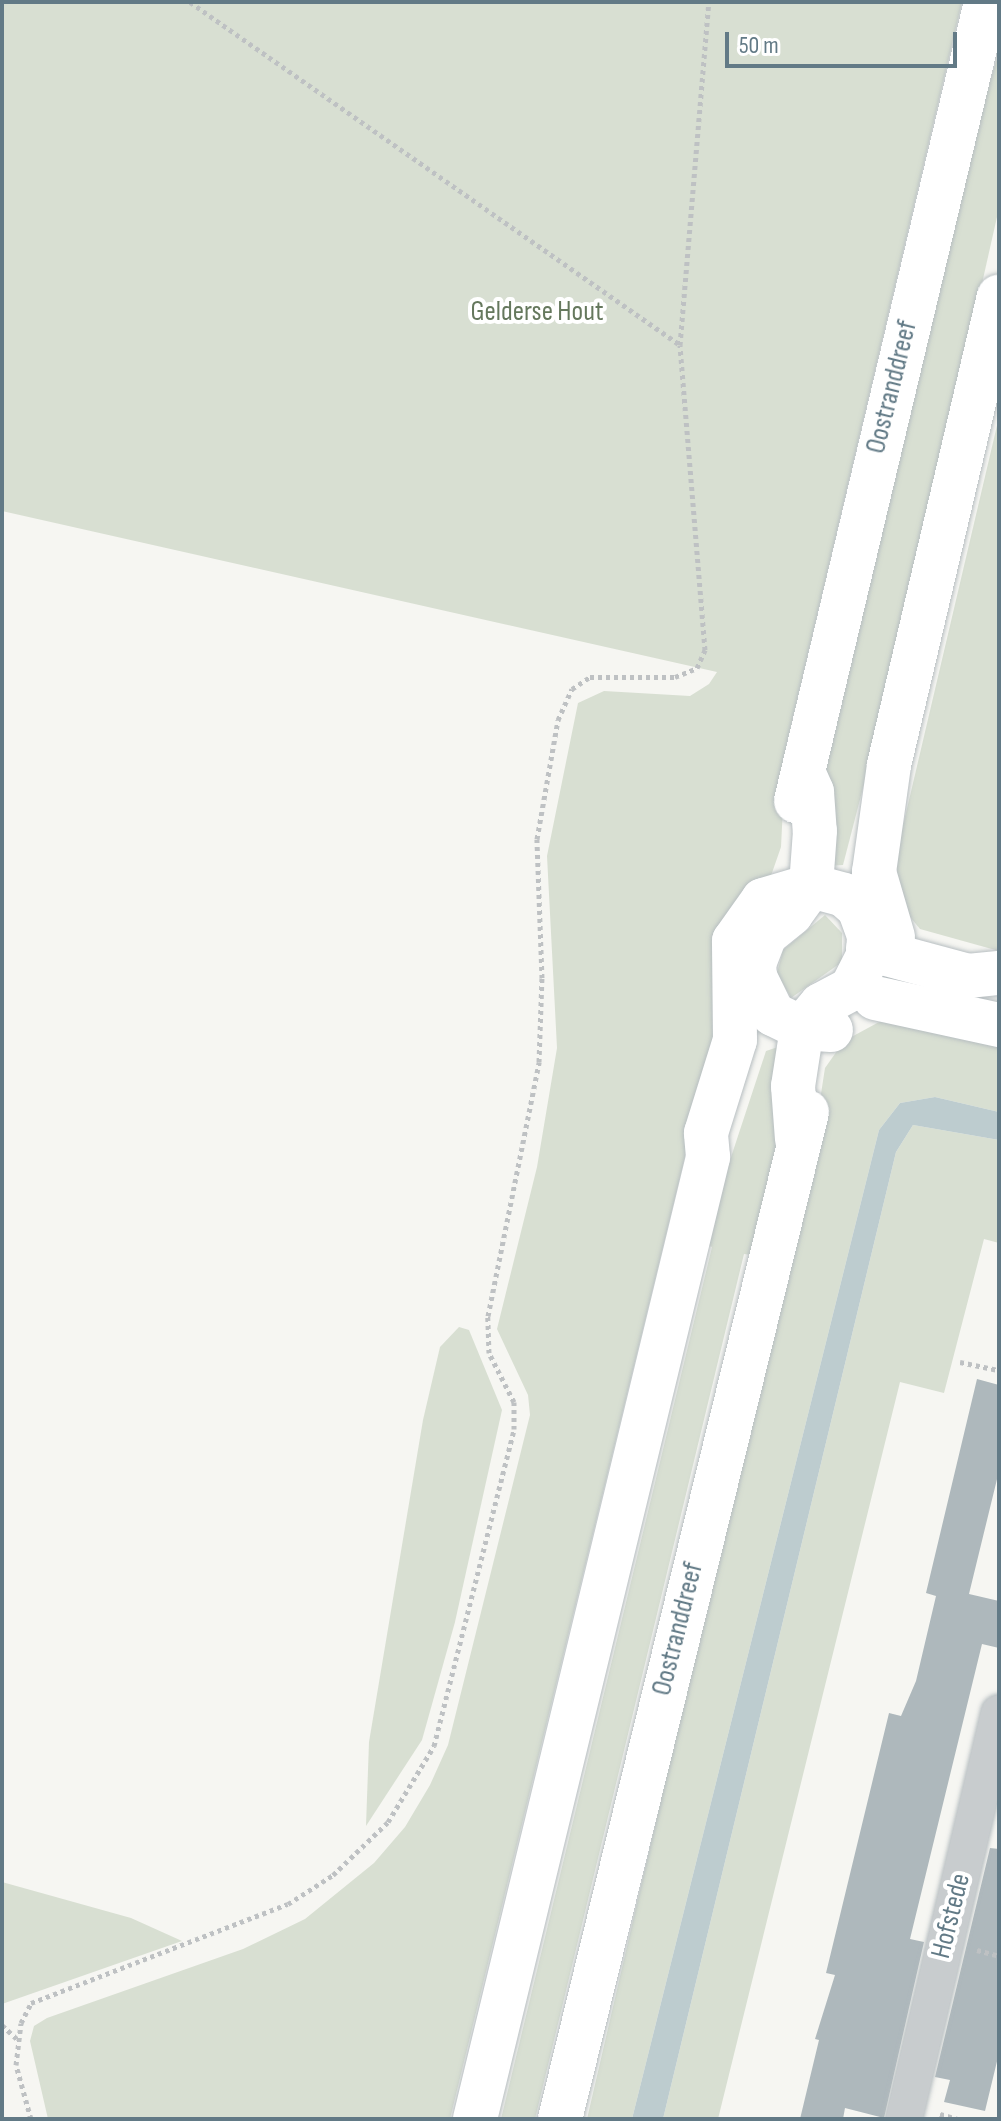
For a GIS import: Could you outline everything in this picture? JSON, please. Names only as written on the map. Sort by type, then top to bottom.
[{"type":"main road","name":"Oostranddreef","points":[[832,890],[795,859],[796,797],[804,774],[852,551],[986,2]]},
{"type":"main road","points":[[832,890],[889,765],[999,297]]},
{"type":"main road","points":[[832,890],[865,919],[884,947],[875,998],[849,1023],[783,1019],[731,958],[740,926],[763,900],[832,890]]},
{"type":"main road","points":[[884,947],[972,956],[999,973]]},
{"type":"main road","points":[[475,2119],[708,1157],[724,1136],[783,1019],[821,1005],[851,989],[884,947]]},
{"type":"main road","points":[[875,998],[999,1025]]},
{"type":"main road","name":"Oostranddreef","points":[[560,2119],[797,1139],[783,1019]]},
{"type":"street","name":"Hofstede","points":[[904,2119],[999,1713]]},
{"type":"path","points":[[190,2],[680,345]]},
{"type":"path","points":[[31,2119],[16,2065],[19,2041],[31,2003],[288,1904],[333,1875],[388,1822],[434,1746],[514,1429],[514,1402],[489,1353],[488,1316],[539,1062],[542,978],[537,839],[558,720],[572,689],[590,677],[675,677],[697,668],[705,650],[680,345],[709,2]]},
{"type":"path","points":[[960,1362],[999,1370]]},
{"type":"path","points":[[2,2025],[19,2041]]},
{"type":"green space","name":"Gelderse Hout","points":[[2,2],[962,2],[786,747],[781,847],[723,1013],[694,1120],[450,2119],[48,2119],[30,2041],[34,2026],[47,2018],[243,1949],[305,1919],[374,1863],[405,1827],[430,1785],[448,1745],[530,1415],[528,1395],[497,1329],[537,1167],[557,1048],[547,856],[578,703],[604,691],[690,696],[709,684],[717,672],[2,511]]},
{"type":"green space","points":[[999,52],[999,208],[904,630],[843,865],[827,866],[824,751],[972,139]]},
{"type":"green space","points":[[999,417],[999,951],[920,929],[906,912],[894,864]]},
{"type":"green space","points":[[825,915],[842,933],[842,962],[791,998],[777,973],[783,950]]},
{"type":"green space","points":[[892,1015],[999,1035],[999,1112],[935,1097],[900,1103],[879,1130],[632,2119],[587,2119],[814,1139],[825,1068],[844,1041]]},
{"type":"green space","points":[[781,1046],[776,1155],[751,1255],[744,1254],[535,2119],[501,2119],[712,1247],[704,1244],[709,1224],[766,1051]]},
{"type":"green space","points":[[913,1125],[999,1140],[999,1243],[984,1239],[944,1393],[900,1382],[718,2119],[663,2119],[896,1152]]},
{"type":"green space","points":[[459,1327],[469,1330],[502,1410],[455,1622],[422,1740],[366,1826],[369,1742],[423,1420],[440,1347]]},
{"type":"green space","points":[[2,1882],[131,1918],[182,1941],[2,2004]]},
{"type":"shaded area","points":[[935,1097],[999,1112],[999,1140],[913,1125],[896,1152],[663,2119],[632,2119],[879,1130],[900,1103]]},
{"type":"building","points":[[977,1379],[999,1385],[999,1471],[969,1594],[999,1601],[999,1648],[982,1644],[910,1939],[924,1942],[884,2118],[845,2108],[843,2119],[800,2119],[819,2040],[815,2039],[835,1975],[826,1973],[889,1713],[901,1716],[916,1681],[936,1596],[926,1593]]},
{"type":"building","points":[[990,1848],[999,1849],[999,2053],[985,2111],[944,2102],[950,2080],[935,2077]]}]
